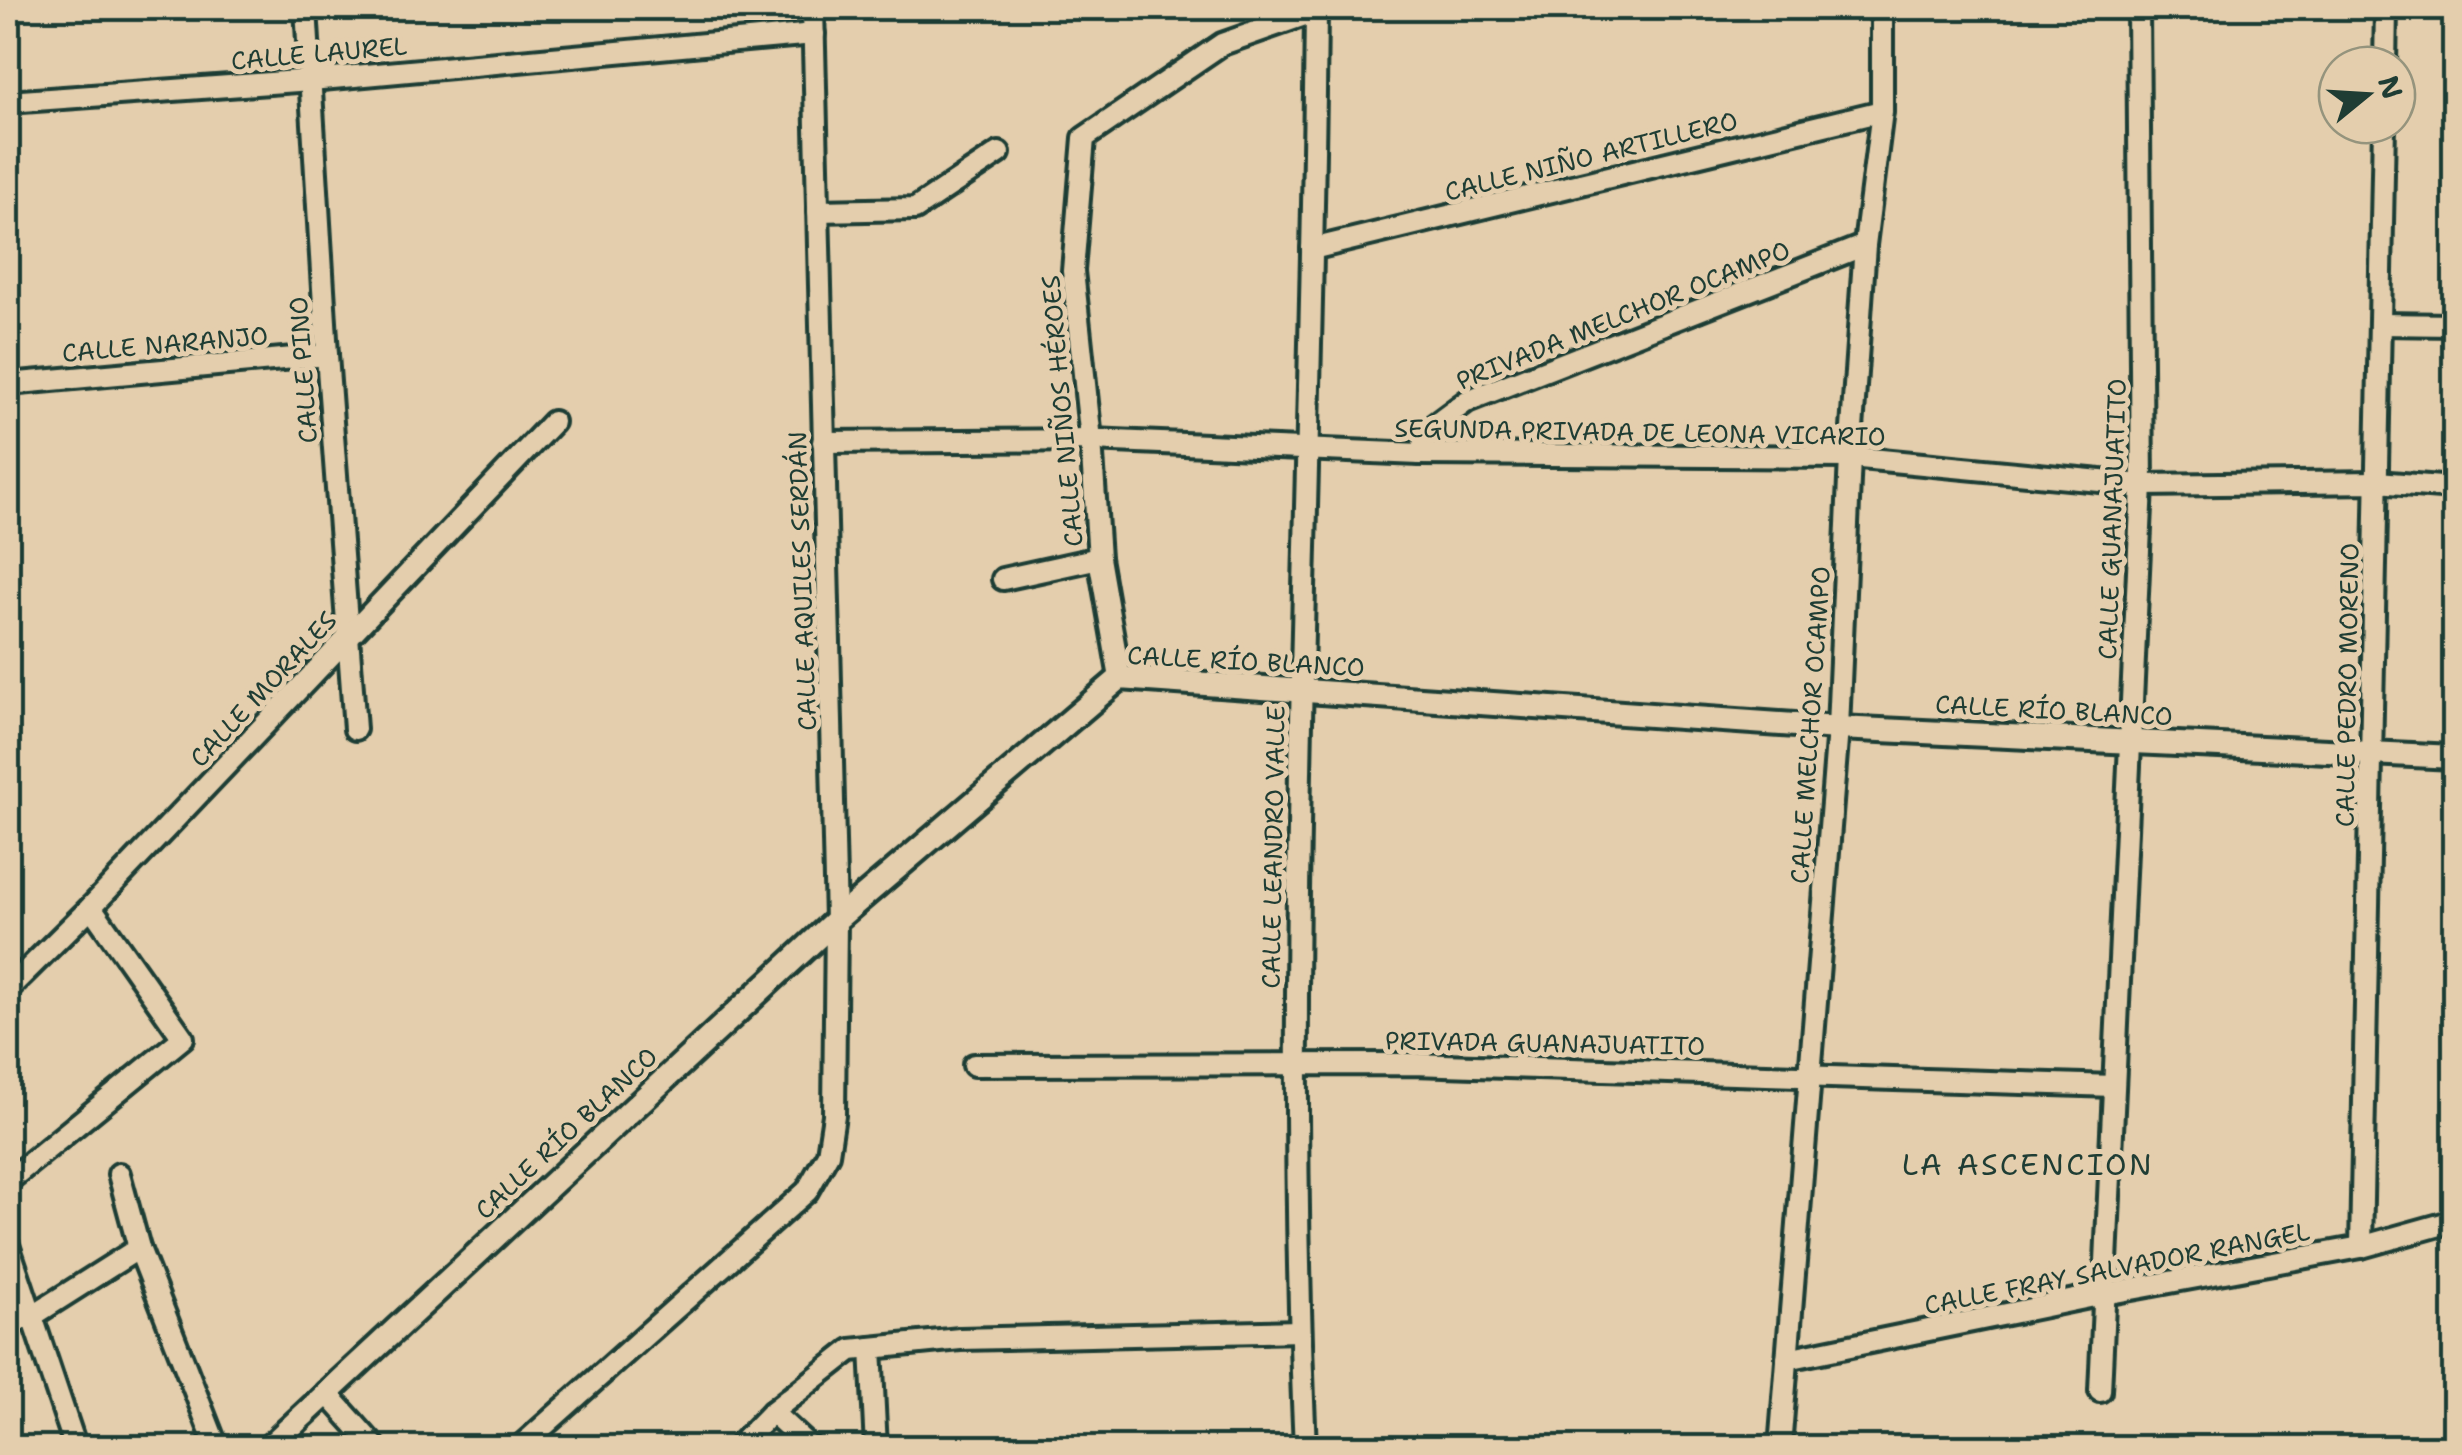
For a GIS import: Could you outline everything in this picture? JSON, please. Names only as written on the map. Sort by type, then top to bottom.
[{"type":"street","name":"CALLE PINO","points":[[306,8],[355,729]]},
{"type":"street","name":"CALLE AQUILES SERDÁN","points":[[518,1448],[807,1191],[828,1154],[834,1115],[836,920],[814,8]]},
{"type":"street","name":"CALLE MELCHOR OCAMPO","points":[[1780,1448],[1838,728],[1850,457],[1865,244],[1882,111],[1882,20],[1876,8]]},
{"type":"street","name":"CALLE GUANAJUATITO","points":[[2100,1391],[2142,486],[2138,8]]},
{"type":"street","points":[[2385,45],[2386,8]]},
{"type":"street","name":"CALLE NIÑOS HÉROES","points":[[1120,678],[1099,558],[1073,271],[1084,138],[1222,44],[1316,9]]},
{"type":"street","name":"CALLE LEANDRO VALLE","points":[[1305,1448],[1296,1064],[1300,689],[1316,9]]},
{"type":"street","name":"CALLE LAUREL","points":[[8,102],[310,80],[814,34]]},
{"type":"street","name":"CALLE NIÑO ARTILLERO","points":[[1312,249],[1882,111]]},
{"type":"street","name":"CALLE PEDRO MORENO","points":[[2361,1246],[2384,145]]},
{"type":"street","points":[[818,211],[915,210],[999,153]]},
{"type":"street","name":"PRIVADA MELCHOR OCAMPO","points":[[1420,454],[1428,430],[1467,401],[1865,244]]},
{"type":"street","points":[[2380,324],[2454,326]]},
{"type":"street","name":"CALLE NARANJO","points":[[8,384],[327,354]]},
{"type":"street","name":"CALLE MORALES","points":[[8,988],[554,422]]},
{"type":"street","name":"SEGUNDA PRIVADA DE LEONA VICARIO","points":[[822,442],[1091,440],[1420,454],[1850,457],[2142,486],[2377,482],[2454,488]]},
{"type":"street","points":[[1003,579],[1099,558]]},
{"type":"street","name":"CALLE RÍO BLANCO","points":[[276,1445],[326,1392],[836,920],[1120,678],[1838,728],[2454,757]]},
{"type":"street","points":[[8,1182],[183,1038],[91,906]]},
{"type":"street","name":"PRIVADA GUANAJUATITO","points":[[974,1066],[1413,1064],[2114,1086]]},
{"type":"street","points":[[119,1174],[139,1248],[218,1448]]},
{"type":"street","name":"CALLE FRAY SALVADOR RANGEL","points":[[1787,1359],[2361,1246],[2454,1221]]},
{"type":"street","points":[[8,1245],[76,1448]]},
{"type":"street","points":[[8,1322],[32,1316],[139,1248]]},
{"type":"street","points":[[738,1448],[772,1412],[851,1350],[960,1339],[1300,1332]]},
{"type":"street","points":[[871,1348],[876,1448]]},
{"type":"street","points":[[326,1392],[376,1448]]},
{"type":"street","points":[[772,1412],[811,1448]]},
{"type":"district","name":"LA ASCENCION","points":[[2028,1164]]}]
